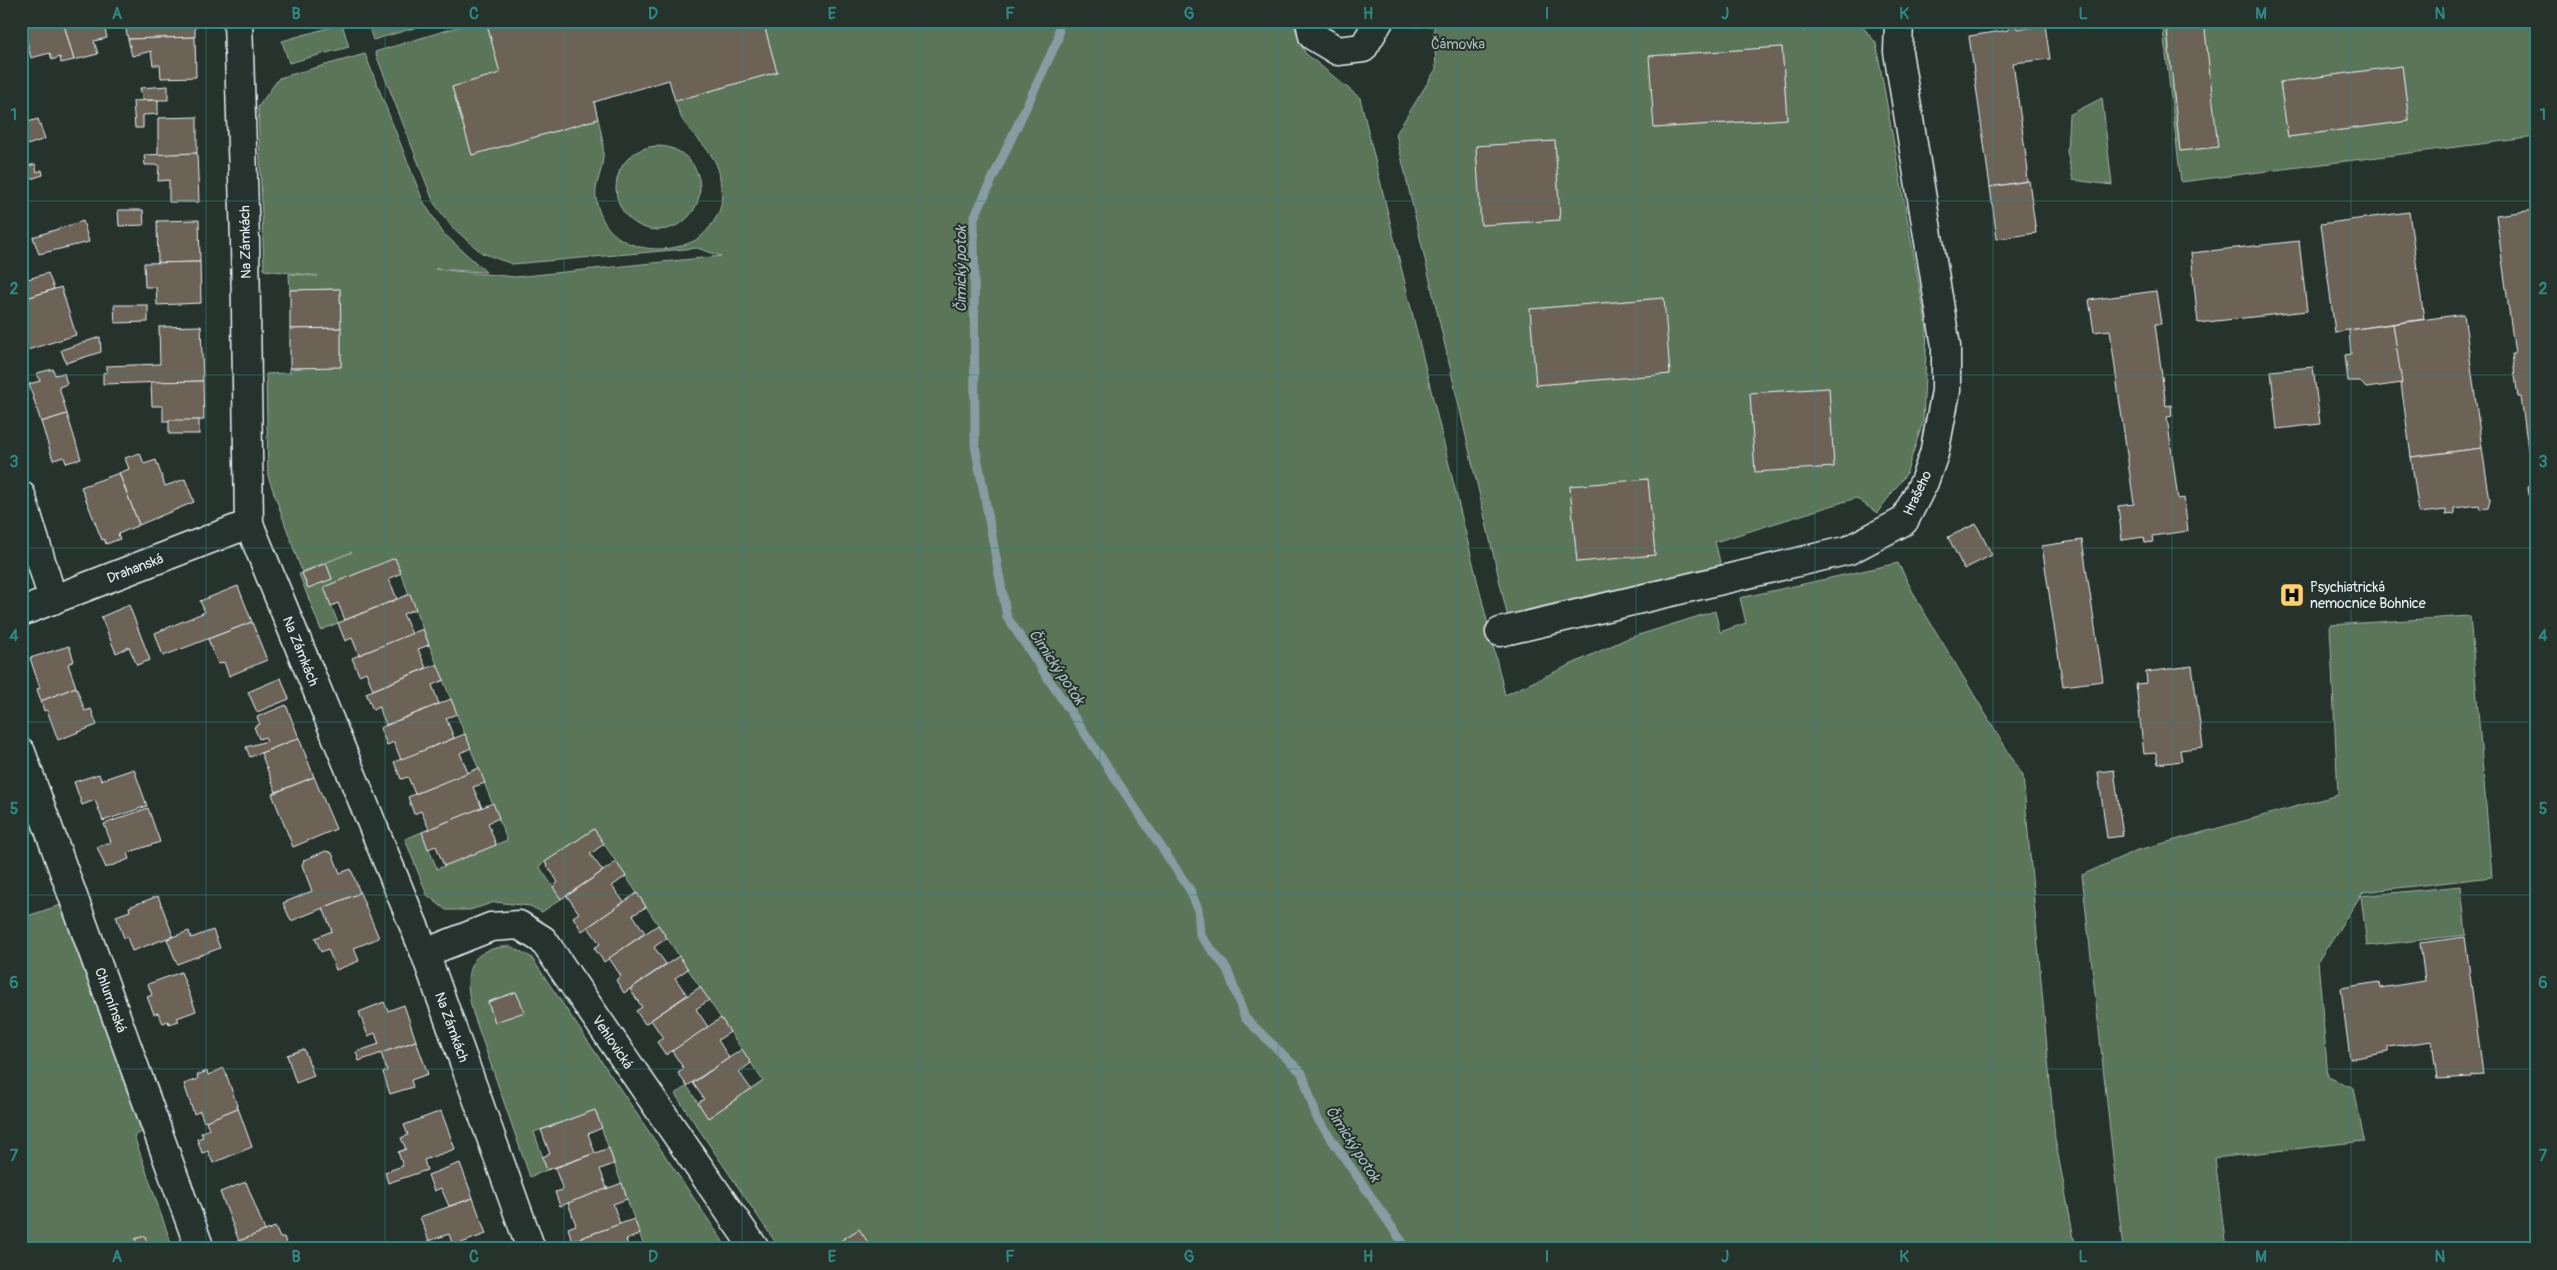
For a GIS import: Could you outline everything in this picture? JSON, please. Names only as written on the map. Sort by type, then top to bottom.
[{"type":"street","name":"Na Zámkách","points":[[238,21],[245,241],[249,524],[425,953],[531,1249]]},
{"type":"street","points":[[1310,21],[1313,36],[1338,51],[1363,48],[1379,21]]},
{"type":"street","name":"Hrašeho","points":[[1882,21],[1898,52]]},
{"type":"street","name":"Hrašeho","points":[[1500,632],[1849,550],[1904,521],[1924,482],[1934,454],[1946,391],[1946,346],[1898,52],[1899,21]]},
{"type":"street","points":[[21,495],[53,600]]},
{"type":"street","name":"Drahanská","points":[[21,612],[249,524]]},
{"type":"street","name":"Chlumínská","points":[[21,752],[200,1249]]},
{"type":"street","name":"Vehlovická","points":[[425,953],[491,928],[519,925],[543,940],[755,1249]]},
{"type":"green space","points":[[367,21],[434,21],[434,22],[373,40]]},
{"type":"green space","points":[[477,21],[486,21],[500,73],[452,87],[472,155],[598,119],[603,152],[596,198],[601,216],[608,228],[618,237],[641,247],[655,249],[682,246],[698,239],[713,223],[721,206],[720,178],[715,161],[682,119],[675,101],[777,72],[763,21],[1292,21],[1305,53],[1360,98],[1505,695],[1626,639],[1715,611],[1720,632],[1746,623],[1740,598],[1898,563],[1918,602],[2023,776],[2055,1139],[2076,1249],[872,1249],[859,1229],[828,1249],[780,1249],[675,1094],[687,1086],[708,1118],[763,1081],[594,829],[539,866],[561,899],[542,912],[530,906],[495,902],[470,910],[446,910],[427,895],[405,839],[422,832],[437,869],[507,840],[395,559],[324,587],[338,623],[321,630],[299,574],[352,552],[302,572],[268,476],[266,374],[290,373],[290,368],[341,367],[340,289],[290,290],[289,274],[318,276],[264,270],[258,107],[279,78],[365,54],[423,201],[443,233],[486,272],[435,269],[515,277],[721,256],[697,248],[512,264],[482,253],[452,227],[434,203],[375,52]],"holes":[[[326,563],[332,579],[308,588],[302,573]]]},
{"type":"green space","name":"Čámovka","points":[[1411,21],[1552,21],[1562,27],[1575,21],[1801,21],[1804,31],[1819,21],[1858,21],[1876,43],[1927,329],[1923,422],[1906,474],[1877,513],[1856,498],[1715,542],[1724,578],[1509,622],[1396,134],[1436,69],[1434,26],[1416,27]],"holes":[[[1782,47],[1787,119],[1655,128],[1650,56]],[[1555,141],[1560,220],[1481,225],[1476,146]],[[1663,298],[1670,374],[1536,385],[1530,309]],[[1829,388],[1834,467],[1755,471],[1750,393]],[[1648,479],[1655,555],[1577,562],[1570,487]]]},
{"type":"green space","points":[[2162,21],[2166,21],[2180,151],[2217,147],[2204,21],[2534,21],[2536,137],[2181,182]],"holes":[[[2402,66],[2409,121],[2288,137],[2280,82]]]},
{"type":"green space","points":[[342,24],[349,47],[289,63],[282,41]]},
{"type":"green space","points":[[2102,98],[2112,185],[2073,180],[2067,151],[2069,115]]},
{"type":"green space","points":[[658,146],[681,153],[693,165],[700,188],[693,211],[681,223],[658,230],[635,223],[623,211],[616,188],[623,165],[635,153]]},
{"type":"green space","points":[[2470,616],[2492,877],[2363,892],[2318,961],[2328,1077],[2354,1088],[2364,1141],[2215,1158],[2226,1249],[2123,1249],[2082,875],[2135,851],[2338,795],[2330,625]]},
{"type":"green space","points":[[2461,886],[2466,935],[2367,946],[2361,896]]},
{"type":"green space","points":[[61,905],[142,1132],[134,1136],[173,1249],[149,1249],[145,1236],[135,1239],[137,1242],[114,1249],[21,1249],[21,918]]},
{"type":"green space","points":[[510,946],[531,957],[728,1249],[645,1249],[595,1110],[534,1132],[547,1170],[530,1177],[473,1013],[468,987],[468,976],[476,958],[484,952]],"holes":[[[516,992],[524,1012],[495,1022],[488,1002]]]},
{"type":"building","points":[[38,21],[63,21],[74,60],[61,63],[60,57],[52,60],[50,53],[31,58],[23,25]]},
{"type":"building","points":[[63,21],[103,21],[107,38],[94,41],[98,54],[74,60]]},
{"type":"building","points":[[124,21],[132,21],[133,25],[146,27],[146,23],[159,21],[195,21],[195,37],[128,39]]},
{"type":"building","points":[[486,21],[763,21],[777,72],[675,101],[669,80],[594,102],[598,119],[472,155],[452,87],[500,73]]},
{"type":"building","points":[[2166,21],[2204,21],[2218,147],[2180,151]]},
{"type":"building","points":[[2016,22],[2017,29],[2045,25],[2050,59],[2013,63],[2028,171],[2026,172],[2027,181],[1990,187],[1969,36],[2009,30],[2008,24]]},
{"type":"building","points":[[195,37],[196,77],[161,78],[160,65],[153,65],[151,51],[132,56],[128,39]]},
{"type":"building","points":[[1782,47],[1787,119],[1654,128],[1649,56]]},
{"type":"building","points":[[2402,66],[2409,121],[2288,137],[2280,82]]},
{"type":"building","points":[[168,86],[168,100],[143,100],[140,88]]},
{"type":"building","points":[[158,100],[158,114],[143,115],[143,128],[135,128],[133,101]]},
{"type":"building","points":[[197,117],[197,153],[158,155],[158,118]]},
{"type":"building","points":[[38,119],[45,139],[21,147],[21,124]]},
{"type":"building","points":[[1555,141],[1560,220],[1481,225],[1476,146]]},
{"type":"building","points":[[197,153],[199,202],[169,202],[169,180],[158,181],[159,165],[145,165],[144,155]]},
{"type":"building","points":[[35,164],[37,172],[42,170],[43,175],[21,182],[21,168]]},
{"type":"building","points":[[2029,181],[2036,233],[1997,239],[1990,187]]},
{"type":"building","points":[[118,210],[143,210],[144,225],[119,226]]},
{"type":"building","points":[[2536,210],[2536,509],[2531,510],[2528,487],[2533,486],[2521,397],[2518,397],[2512,354],[2515,354],[2496,215]]},
{"type":"building","points":[[2409,212],[2424,319],[2335,332],[2321,224]]},
{"type":"building","points":[[199,220],[200,262],[158,263],[157,221]]},
{"type":"building","points":[[83,221],[89,242],[39,254],[33,237]]},
{"type":"building","points":[[2299,241],[2307,311],[2198,323],[2191,253]]},
{"type":"building","points":[[21,260],[28,279],[48,273],[54,289],[21,300]]},
{"type":"building","points":[[200,262],[201,303],[157,305],[156,287],[145,287],[144,263]]},
{"type":"building","points":[[61,287],[76,335],[21,352],[21,300]]},
{"type":"building","points":[[340,289],[341,328],[290,329],[290,290]]},
{"type":"building","points":[[2156,291],[2161,324],[2155,324],[2166,406],[2171,405],[2172,416],[2167,417],[2178,499],[2184,498],[2188,531],[2152,536],[2153,542],[2145,543],[2144,537],[2122,540],[2118,506],[2134,504],[2110,330],[2094,332],[2089,300]]},
{"type":"building","points":[[1664,298],[1670,374],[1536,385],[1530,309]]},
{"type":"building","points":[[114,305],[148,305],[148,322],[115,323]]},
{"type":"building","points":[[2464,314],[2482,448],[2411,457],[2393,324]]},
{"type":"building","points":[[2393,324],[2402,383],[2366,388],[2360,381],[2348,381],[2345,355],[2351,354],[2349,330]]},
{"type":"building","points":[[201,326],[203,381],[103,384],[103,373],[107,372],[107,366],[160,364],[159,327]]},
{"type":"building","points":[[341,328],[341,367],[290,368],[290,329]]},
{"type":"building","points":[[100,337],[101,352],[66,363],[61,350]]},
{"type":"building","points":[[2313,367],[2320,424],[2277,429],[2271,371]]},
{"type":"building","points":[[53,369],[55,375],[64,373],[67,384],[59,387],[67,414],[41,422],[29,384],[40,381],[37,373]]},
{"type":"building","points":[[203,381],[204,420],[163,421],[163,406],[152,406],[151,382]]},
{"type":"building","points":[[1829,388],[1834,467],[1755,472],[1750,393]]},
{"type":"building","points":[[67,414],[81,459],[66,463],[64,457],[53,460],[41,422]]},
{"type":"building","points":[[169,420],[199,420],[199,434],[169,434]]},
{"type":"building","points":[[2482,448],[2490,501],[2488,508],[2480,509],[2479,505],[2454,508],[2454,514],[2446,515],[2446,510],[2419,513],[2411,457]]},
{"type":"building","points":[[140,453],[144,464],[156,460],[165,486],[185,479],[194,502],[139,525],[119,473],[129,469],[125,458]]},
{"type":"building","points":[[119,473],[139,525],[118,534],[120,539],[106,544],[104,539],[102,540],[81,487]]},
{"type":"building","points":[[1648,479],[1655,555],[1577,562],[1570,486]]},
{"type":"building","points":[[1976,524],[1992,555],[1964,569],[1948,537]]},
{"type":"building","points":[[2082,540],[2103,681],[2063,686],[2042,546]]},
{"type":"building","points":[[395,558],[401,573],[389,579],[397,599],[345,620],[338,603],[331,606],[324,587]]},
{"type":"building","points":[[326,563],[332,579],[308,588],[302,573]]},
{"type":"building","points":[[238,586],[252,622],[163,656],[155,633],[205,612],[200,601]]},
{"type":"building","points":[[410,594],[416,609],[403,614],[412,634],[359,655],[352,638],[345,641],[338,623]]},
{"type":"building","points":[[129,605],[150,660],[137,665],[129,647],[116,653],[101,617]]},
{"type":"building","points":[[252,622],[267,660],[229,676],[224,662],[218,664],[208,639]]},
{"type":"building","points":[[423,629],[429,645],[418,649],[426,668],[373,690],[366,672],[359,675],[352,658]]},
{"type":"building","points":[[69,646],[74,661],[68,664],[76,687],[41,701],[37,689],[40,688],[30,658]]},
{"type":"building","points":[[437,664],[444,680],[432,685],[439,704],[386,725],[379,707],[373,710],[366,693]]},
{"type":"building","points":[[2192,666],[2203,747],[2180,750],[2182,761],[2158,764],[2156,753],[2144,754],[2136,684],[2147,683],[2146,672]]},
{"type":"building","points":[[281,678],[289,699],[257,712],[248,692]]},
{"type":"building","points":[[76,687],[85,711],[91,709],[97,725],[58,740],[47,710],[44,711],[41,701]]},
{"type":"building","points":[[451,699],[457,714],[446,718],[454,738],[401,760],[394,742],[387,745],[380,728]]},
{"type":"building","points":[[286,705],[299,738],[250,757],[246,747],[267,741],[265,737],[259,739],[254,727],[260,724],[257,717]]},
{"type":"building","points":[[465,734],[471,748],[460,753],[468,773],[415,794],[408,777],[401,779],[394,762]]},
{"type":"building","points":[[299,738],[314,777],[276,792],[261,753]]},
{"type":"building","points":[[479,768],[485,783],[473,787],[482,808],[429,829],[421,811],[414,814],[408,797]]},
{"type":"building","points":[[134,769],[147,806],[103,821],[95,800],[82,805],[74,782],[99,774],[101,780]]},
{"type":"building","points":[[2114,770],[2123,836],[2107,838],[2098,772]]},
{"type":"building","points":[[314,777],[336,829],[293,847],[272,794]]},
{"type":"building","points":[[493,803],[499,818],[488,823],[496,845],[444,866],[436,846],[428,849],[422,832]]},
{"type":"building","points":[[148,808],[160,842],[127,853],[129,859],[106,868],[97,847],[111,842],[104,824]]},
{"type":"building","points":[[594,829],[604,844],[590,854],[603,871],[561,899],[553,887],[558,882],[545,862]]},
{"type":"building","points":[[326,851],[332,853],[340,873],[351,869],[360,893],[291,921],[283,903],[312,891],[302,865],[304,860]]},
{"type":"building","points":[[616,862],[626,876],[612,886],[624,902],[582,931],[573,917],[579,913],[567,896]]},
{"type":"building","points":[[360,893],[379,938],[354,948],[359,961],[336,970],[328,949],[321,952],[315,938],[332,931],[323,908]]},
{"type":"building","points":[[637,893],[646,907],[633,915],[645,933],[604,962],[594,948],[600,944],[588,927]]},
{"type":"building","points":[[158,896],[173,936],[132,951],[127,937],[124,938],[116,916],[130,911],[129,907]]},
{"type":"building","points":[[658,925],[667,938],[654,947],[666,964],[624,993],[616,980],[621,976],[609,958]]},
{"type":"building","points":[[213,930],[220,948],[177,964],[167,939],[189,931],[191,938]]},
{"type":"building","points":[[2465,937],[2483,1074],[2471,1075],[2471,1077],[2437,1079],[2432,1041],[2388,1047],[2388,1052],[2350,1059],[2341,988],[2379,982],[2380,988],[2425,981],[2420,943]]},
{"type":"building","points":[[679,956],[688,969],[675,978],[687,995],[645,1024],[636,1011],[642,1007],[630,989]]},
{"type":"building","points":[[181,972],[196,1011],[177,1018],[179,1021],[169,1024],[168,1021],[163,1023],[158,1013],[154,1014],[147,997],[152,995],[148,984]]},
{"type":"building","points":[[700,987],[709,1000],[696,1009],[708,1027],[666,1055],[657,1042],[663,1038],[651,1020]]},
{"type":"building","points":[[516,992],[525,1012],[495,1022],[488,1002]]},
{"type":"building","points":[[384,1002],[388,1011],[404,1005],[416,1041],[359,1061],[356,1052],[379,1044],[375,1033],[368,1036],[359,1012]]},
{"type":"building","points":[[721,1018],[730,1032],[718,1040],[729,1058],[687,1086],[678,1073],[684,1069],[672,1051]]},
{"type":"building","points":[[416,1041],[428,1074],[411,1080],[413,1087],[390,1094],[383,1072],[387,1071],[381,1053]]},
{"type":"building","points":[[304,1049],[314,1076],[296,1083],[287,1055]]},
{"type":"building","points":[[742,1049],[751,1063],[739,1072],[751,1089],[708,1118],[698,1103],[704,1099],[693,1083]]},
{"type":"building","points":[[224,1068],[238,1108],[204,1122],[200,1111],[194,1114],[184,1084],[198,1079],[197,1075],[207,1071],[208,1075]]},
{"type":"building","points":[[238,1108],[252,1147],[213,1163],[208,1151],[202,1153],[197,1139],[203,1137],[201,1133],[209,1129],[206,1121]]},
{"type":"building","points":[[595,1110],[602,1128],[588,1134],[595,1153],[547,1170],[542,1157],[550,1154],[541,1130]]},
{"type":"building","points":[[441,1111],[455,1149],[424,1160],[427,1170],[388,1183],[385,1172],[403,1166],[398,1152],[406,1149],[401,1138],[408,1135],[404,1125]]},
{"type":"building","points":[[609,1148],[614,1164],[600,1169],[607,1189],[560,1206],[555,1192],[563,1190],[555,1168]]},
{"type":"building","points":[[460,1163],[473,1198],[449,1206],[441,1188],[434,1191],[428,1175]]},
{"type":"building","points":[[246,1182],[265,1231],[239,1241],[220,1192]]},
{"type":"building","points":[[622,1183],[627,1199],[613,1204],[620,1224],[572,1241],[568,1228],[576,1225],[568,1203]]},
{"type":"building","points":[[473,1198],[486,1234],[453,1246],[449,1234],[429,1241],[420,1217]]},
{"type":"building","points":[[634,1219],[640,1234],[626,1240],[629,1249],[584,1249],[581,1238]]},
{"type":"building","points":[[275,1227],[280,1238],[284,1237],[288,1249],[238,1249],[236,1242]]},
{"type":"building","points":[[859,1229],[871,1247],[868,1249],[828,1249]]},
{"type":"building","points":[[145,1236],[149,1249],[115,1249],[137,1242],[135,1239]]},
{"type":"waterway","name":"Čimický potok","points":[[1059,21],[1058,39],[974,218],[975,445],[1007,617],[1190,890],[1198,909],[1200,935],[1227,969],[1245,1018],[1302,1073],[1317,1118],[1407,1249]]},
{"type":"place","name":"Psychiatrická nemocnice Bohnice","points":[[2292,595]]}]
